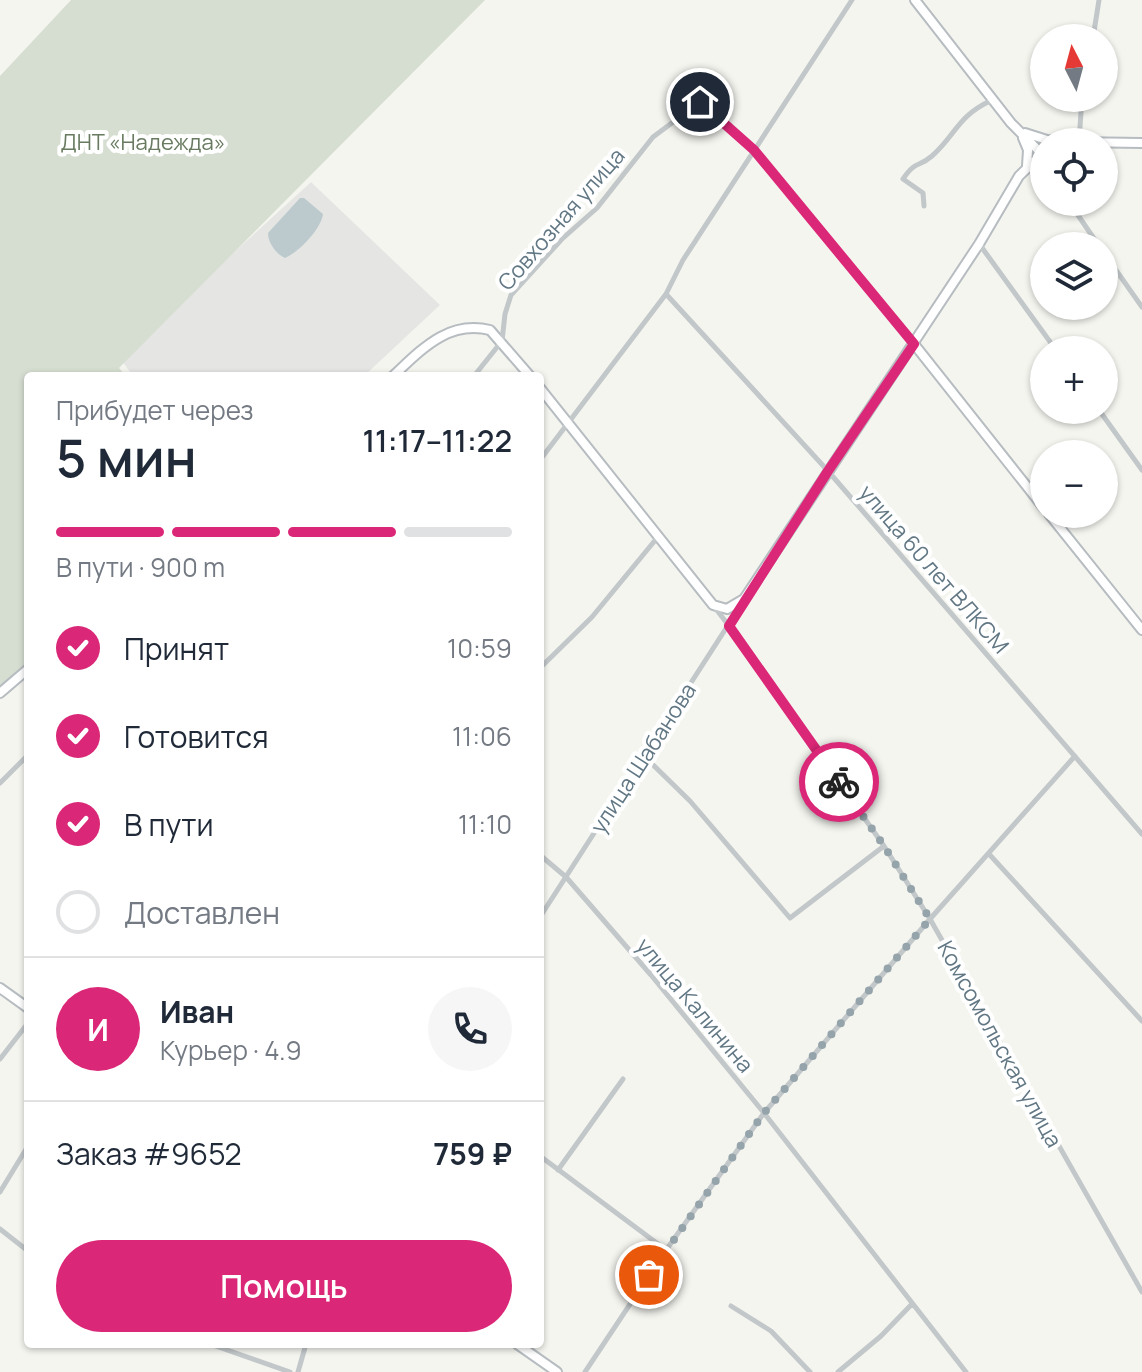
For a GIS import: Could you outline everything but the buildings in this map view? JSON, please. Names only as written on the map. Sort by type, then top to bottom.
[{"type":"street","points":[[544,455],[666,294],[683,260],[852,0]]},
{"type":"street","points":[[915,0],[1030,143]]},
{"type":"street","points":[[1095,24],[1099,0]]},
{"type":"street","points":[[924,206],[923,193],[903,179],[912,165],[931,157],[967,114],[993,100]]},
{"type":"street","name":"Совхозная улица","points":[[477,372],[502,341],[511,295],[562,239],[597,208],[653,137],[700,102],[754,150]]},
{"type":"street","points":[[1018,131],[1030,135]]},
{"type":"street","points":[[1018,131],[1028,150],[1027,166]]},
{"type":"street","points":[[1118,142],[1142,143]]},
{"type":"street","points":[[754,150],[1030,490]]},
{"type":"street","name":"улица Шабанова","points":[[544,911],[744,599],[1030,164]]},
{"type":"street","points":[[979,244],[1046,336]]},
{"type":"street","points":[[1118,273],[1142,307]]},
{"type":"street","name":"улица 60 лет ВЛКСМ","points":[[666,294],[828,471],[1142,834]]},
{"type":"street","points":[[397,372],[429,342],[451,330],[479,327],[490,330],[502,341],[527,372]]},
{"type":"street","name":"Комсомольская улица","points":[[544,393],[729,626],[884,846],[930,919],[1142,1292]]},
{"type":"street","points":[[1109,424],[1142,470]]},
{"type":"street","points":[[1060,528],[1142,630]]},
{"type":"street","points":[[544,664],[592,617],[657,538]]},
{"type":"street","name":"улица Шабанова","points":[[713,605],[727,609],[744,599]]},
{"type":"street","points":[[0,693],[24,672]]},
{"type":"street","points":[[644,756],[690,801],[790,918],[884,846]]},
{"type":"street","points":[[585,1372],[666,1250],[764,1113],[1075,756]]},
{"type":"street","points":[[0,783],[24,759]]},
{"type":"street","points":[[989,854],[1142,1021]]},
{"type":"street","name":"улица Калинина","points":[[544,858],[566,877],[651,975],[764,1113],[966,1372]]},
{"type":"street","points":[[0,988],[24,1005]]},
{"type":"street","points":[[0,1059],[24,1028]]},
{"type":"street","points":[[558,1170],[623,1079]]},
{"type":"street","points":[[0,1192],[24,1153]]},
{"type":"street","points":[[544,1159],[666,1250]]},
{"type":"street","points":[[0,1229],[24,1248]]},
{"type":"street","points":[[838,1372],[881,1336],[911,1305]]},
{"type":"street","points":[[731,1306],[771,1331],[810,1372]]},
{"type":"street","points":[[221,1348],[290,1372]]},
{"type":"street","points":[[298,1372],[305,1348]]},
{"type":"street","points":[[523,1348],[557,1372]]},
{"type":"shaded area","points":[[311,182],[440,305],[368,372],[130,372],[119,357]]},
{"type":"shaded area","points":[[300,198],[323,214],[308,239],[285,258],[273,248],[268,233]]},
{"type":"green space","name":"ДНТ «Надежда»","points":[[71,0],[485,0],[119,368],[122,372],[24,372],[24,674],[0,695],[0,76]]},
{"type":"way so far","points":[[649,1275],[764,1113],[930,919],[839,782]]},
{"type":"route","points":[[700,102],[754,150],[914,344],[729,626],[839,782]]}]
